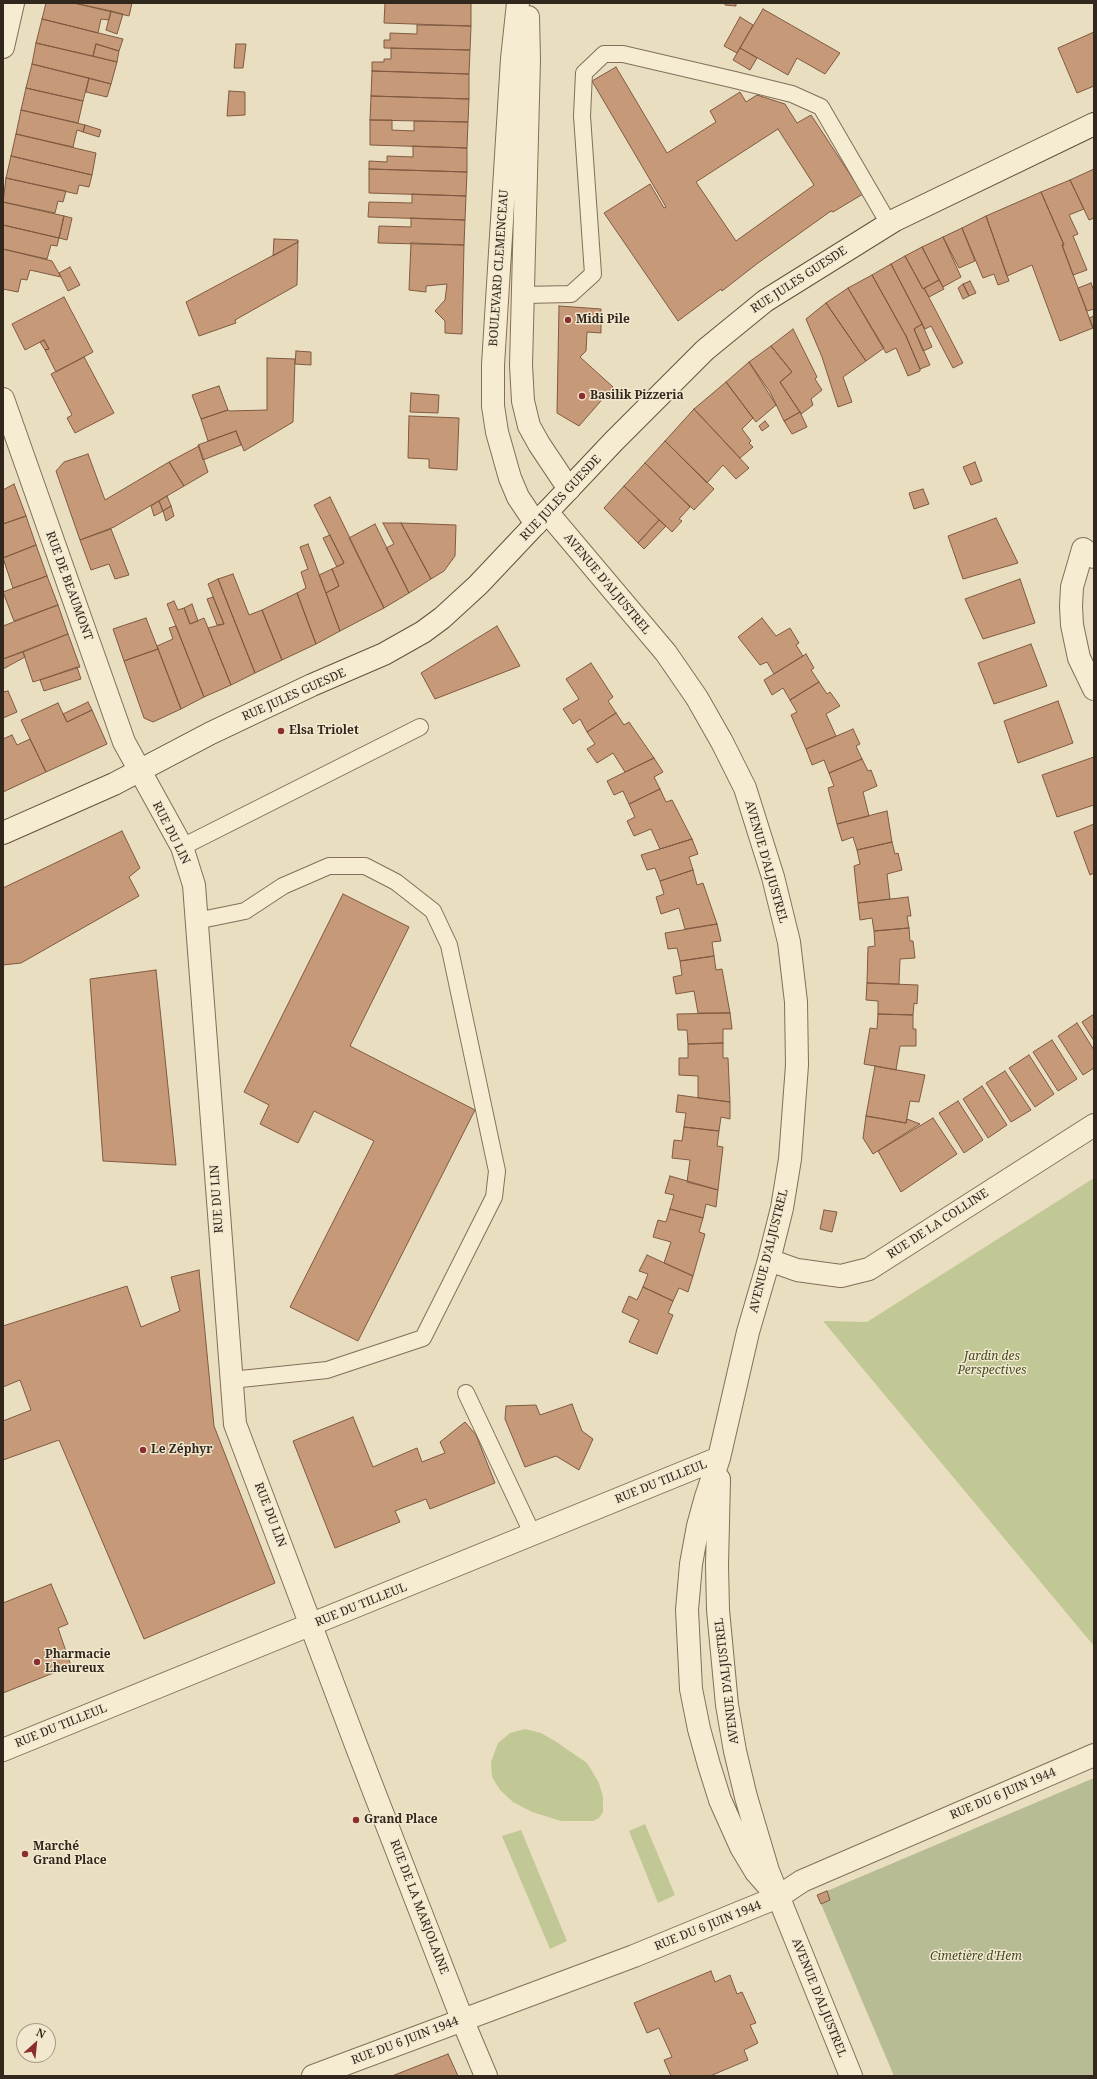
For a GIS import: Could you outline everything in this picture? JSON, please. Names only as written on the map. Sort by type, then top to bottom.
[{"type":"street","points":[[3,47],[13,3]]},
{"type":"street","name":"BOULEVARD CLEMENCEAU","points":[[518,3],[512,59],[493,365],[493,406],[497,432],[510,478],[518,497],[542,518]]},
{"type":"street","name":"BOULEVARD CLEMENCEAU","points":[[528,3],[529,60],[521,365],[524,401],[529,426],[538,444],[569,489]]},
{"type":"street","name":"RUE JULES GUESDE","points":[[3,833],[114,784],[275,702],[384,654],[423,632],[442,618],[478,585],[671,384],[736,322],[765,301],[889,224],[1094,124]]},
{"type":"street","name":"RUE DE BEAUMONT","points":[[3,399],[124,742],[139,771]]},
{"type":"street","name":"AVENUE D'ALJUSTREL","points":[[542,518],[666,653],[697,698],[722,742],[745,788],[773,877],[789,942],[796,1002],[797,1065],[790,1158],[782,1208],[769,1260],[748,1332],[719,1458],[706,1497],[691,1564],[687,1610],[691,1689],[699,1729],[720,1800],[741,1847],[756,1872],[778,1897]]},
{"type":"street","points":[[1094,557],[1083,549],[1072,587],[1071,606],[1072,625],[1079,658],[1094,689]]},
{"type":"street","name":"RUE DU LIN","points":[[139,771],[182,847],[194,885],[235,1424],[312,1625]]},
{"type":"street","name":"RUE DE LA COLLINE","points":[[769,1260],[797,1270],[840,1276],[869,1269],[1094,1125]]},
{"type":"street","name":"AVENUE D'ALJUSTREL","points":[[719,1458],[718,1595],[727,1705],[746,1797],[759,1844],[778,1897],[851,2076]]},
{"type":"street","name":"RUE DU TILLEUL","points":[[3,1750],[719,1458]]},
{"type":"street","name":"RUE DE LA MARJOLAINE","points":[[312,1625],[356,1745],[462,2019],[486,2076]]},
{"type":"street","name":"RUE DU 6 JUIN 1944","points":[[312,2076],[634,1956],[778,1897],[802,1881],[1094,1755]]},
{"type":"lane","points":[[523,295],[571,294],[593,274],[582,116],[584,73],[604,54],[623,54],[735,80],[792,94],[821,107],[889,224]]},
{"type":"lane","points":[[182,847],[420,727]]},
{"type":"lane","points":[[196,921],[245,911],[282,886],[329,866],[365,866],[396,882],[433,911],[450,946],[497,1171],[494,1197],[423,1338],[328,1370],[231,1380]]},
{"type":"lane","points":[[466,1393],[533,1535]]},
{"type":"green space","name":"Jardin des Perspectives","points":[[1094,1178],[1094,1646],[823,1321],[867,1322]]},
{"type":"green space","points":[[525,1729],[541,1733],[587,1763],[599,1783],[603,1797],[603,1812],[599,1818],[593,1821],[561,1821],[532,1812],[513,1802],[500,1790],[492,1777],[491,1762],[498,1743],[510,1733]]},
{"type":"green space","name":"Cimetière d'Hem","points":[[1094,1778],[1094,2076],[894,2076],[821,1904],[830,1900],[827,1891]]},
{"type":"green space","points":[[645,1824],[675,1895],[658,1903],[629,1831]]},
{"type":"green space","points":[[521,1830],[567,1941],[550,1949],[502,1836]]},
{"type":"building","points":[[46,3],[74,3],[111,11],[109,20],[101,19],[98,33],[42,19]]},
{"type":"building","points":[[74,3],[132,3],[129,16]]},
{"type":"building","points":[[385,3],[471,3],[471,26],[384,23]]},
{"type":"building","points":[[725,3],[736,3],[736,6],[725,5]]},
{"type":"building","points":[[763,9],[840,53],[825,74],[797,58],[788,75],[740,48]]},
{"type":"building","points":[[111,11],[123,14],[117,34],[106,30]]},
{"type":"building","points":[[740,17],[753,25],[737,53],[724,46]]},
{"type":"building","points":[[42,19],[123,39],[119,51],[96,44],[93,56],[36,43]]},
{"type":"building","points":[[417,25],[471,26],[470,50],[384,48],[384,40],[390,40],[390,33],[417,34]]},
{"type":"building","points":[[1094,32],[1094,86],[1077,93],[1058,48]]},
{"type":"building","points":[[36,43],[117,62],[111,84],[32,64]]},
{"type":"building","points":[[96,44],[119,51],[117,62],[93,56]]},
{"type":"building","points":[[236,44],[246,44],[243,68],[234,68]]},
{"type":"building","points":[[391,48],[470,50],[469,74],[372,71],[372,62],[384,62],[384,59],[391,59]]},
{"type":"building","points":[[740,48],[757,58],[750,70],[733,60]]},
{"type":"building","points":[[32,64],[89,78],[83,101],[26,88]]},
{"type":"building","points":[[616,67],[667,153],[716,122],[710,111],[740,92],[746,102],[757,95],[785,104],[797,123],[811,115],[863,194],[833,212],[831,211],[758,263],[722,291],[721,289],[678,321],[604,213],[650,184],[664,208],[666,207],[592,81]],"holes":[[[778,129],[814,185],[736,241],[696,182]]]},
{"type":"building","points":[[372,71],[469,74],[469,99],[371,96]]},
{"type":"building","points":[[89,78],[111,84],[107,97],[86,92]]},
{"type":"building","points":[[26,88],[83,101],[78,123],[21,110]]},
{"type":"building","points":[[229,91],[245,92],[245,115],[227,116]]},
{"type":"building","points":[[371,96],[469,99],[468,122],[370,120]]},
{"type":"building","points":[[21,110],[85,125],[83,132],[77,130],[73,147],[16,134]]},
{"type":"building","points":[[370,120],[392,120],[392,130],[414,131],[414,121],[468,122],[467,148],[370,145]]},
{"type":"building","points":[[85,125],[101,130],[99,137],[83,132]]},
{"type":"building","points":[[16,134],[96,153],[92,175],[11,156]]},
{"type":"building","points":[[413,146],[467,148],[467,172],[369,169],[369,161],[387,162],[387,156],[413,157]]},
{"type":"building","points":[[11,156],[92,175],[89,187],[79,185],[77,194],[6,178]]},
{"type":"building","points":[[369,169],[467,172],[466,196],[369,193]]},
{"type":"building","points":[[1094,169],[1094,218],[1089,220],[1070,180]]},
{"type":"building","points":[[6,178],[66,191],[63,202],[58,201],[55,213],[3,202]]},
{"type":"building","points":[[1070,180],[1084,209],[1069,215],[1078,234],[1073,236],[1087,270],[1073,275],[1062,245],[1064,245],[1041,192]]},
{"type":"building","points":[[1041,192],[1064,245],[1062,245],[1093,328],[1060,341],[1032,265],[1007,276],[986,216]]},
{"type":"building","points":[[412,194],[466,196],[465,220],[368,217],[369,202],[412,203]]},
{"type":"building","points":[[3,202],[64,216],[59,238],[3,225]]},
{"type":"building","points":[[64,216],[72,218],[67,240],[59,238]]},
{"type":"building","points":[[986,216],[1009,281],[998,285],[994,274],[983,278],[962,228]]},
{"type":"building","points":[[411,218],[465,220],[464,245],[378,243],[379,226],[411,227]]},
{"type":"building","points":[[3,225],[59,238],[57,246],[51,245],[47,259],[3,249]]},
{"type":"building","points":[[962,228],[975,261],[959,268],[943,237]]},
{"type":"building","points":[[943,237],[961,277],[943,287],[922,247]]},
{"type":"building","points":[[274,239],[298,240],[298,242],[273,256]]},
{"type":"building","points":[[298,242],[297,285],[235,320],[236,323],[199,336],[186,302]]},
{"type":"building","points":[[411,243],[464,245],[462,334],[445,333],[445,321],[435,311],[445,300],[447,284],[426,286],[426,292],[409,290]]},
{"type":"building","points":[[922,247],[939,280],[923,289],[905,256]]},
{"type":"building","points":[[3,249],[52,261],[61,277],[30,270],[27,280],[21,279],[18,292],[3,289]]},
{"type":"building","points":[[905,256],[923,289],[924,288],[963,363],[953,368],[931,326],[925,329],[891,264]]},
{"type":"building","points":[[891,264],[922,324],[914,329],[930,365],[920,369],[906,336],[872,275]]},
{"type":"building","points":[[70,267],[80,285],[68,291],[59,273]]},
{"type":"building","points":[[872,275],[906,336],[920,371],[908,376],[896,348],[886,353],[848,288]]},
{"type":"building","points":[[939,280],[944,289],[929,297],[924,288]]},
{"type":"building","points":[[970,281],[976,293],[969,296],[963,284]]},
{"type":"building","points":[[1091,283],[1094,291],[1094,309],[1087,311],[1078,288]]},
{"type":"building","points":[[963,284],[969,296],[963,299],[958,288]]},
{"type":"building","points":[[848,288],[884,348],[866,361],[826,303]]},
{"type":"building","points":[[64,297],[93,352],[56,372],[45,350],[49,349],[44,340],[25,350],[12,324]]},
{"type":"building","points":[[826,303],[866,361],[843,377],[852,402],[838,407],[822,357],[806,319]]},
{"type":"building","points":[[559,306],[601,309],[601,333],[587,332],[586,351],[580,357],[613,387],[579,426],[557,413]]},
{"type":"building","points":[[1094,316],[1094,328],[1093,328],[1089,318]]},
{"type":"building","points":[[922,324],[932,347],[923,351],[914,329]]},
{"type":"building","points":[[793,329],[817,377],[815,379],[822,390],[811,399],[813,405],[801,414],[780,382],[792,372],[771,346]]},
{"type":"building","points":[[44,340],[49,349],[45,350],[40,342]]},
{"type":"building","points":[[771,346],[792,372],[780,382],[800,412],[784,421],[770,392],[749,362]]},
{"type":"building","points":[[296,351],[311,352],[311,365],[295,364]]},
{"type":"building","points":[[84,357],[114,413],[75,433],[67,418],[72,415],[51,374]]},
{"type":"building","points":[[267,358],[295,359],[293,422],[244,451],[236,431],[208,441],[201,419],[228,410],[267,410]]},
{"type":"building","points":[[749,362],[776,405],[756,422],[726,382]]},
{"type":"building","points":[[726,382],[753,418],[742,429],[751,441],[749,443],[753,447],[740,458],[694,409]]},
{"type":"building","points":[[219,386],[228,410],[201,419],[192,395]]},
{"type":"building","points":[[411,393],[439,395],[438,413],[410,412]]},
{"type":"building","points":[[694,409],[749,468],[736,479],[723,465],[707,483],[665,441]]},
{"type":"building","points":[[800,412],[807,427],[792,434],[784,421]]},
{"type":"building","points":[[409,416],[459,418],[457,470],[429,468],[429,459],[408,458]]},
{"type":"building","points":[[765,421],[769,426],[762,431],[759,426]]},
{"type":"building","points":[[236,431],[241,445],[203,460],[198,445]]},
{"type":"building","points":[[665,441],[714,489],[694,510],[645,463]]},
{"type":"building","points":[[199,446],[208,472],[184,486],[169,462]]},
{"type":"building","points":[[88,454],[105,500],[169,462],[184,486],[114,527],[80,540],[56,471],[64,462]]},
{"type":"building","points":[[975,462],[982,481],[971,485],[963,467]]},
{"type":"building","points":[[645,463],[690,507],[679,519],[682,521],[672,532],[624,486]]},
{"type":"building","points":[[14,484],[26,516],[3,524],[3,490]]},
{"type":"building","points":[[624,486],[659,520],[638,543],[604,508]]},
{"type":"building","points":[[923,489],[929,504],[914,509],[909,493]]},
{"type":"building","points":[[167,496],[171,506],[163,511],[159,501]]},
{"type":"building","points":[[330,497],[384,608],[340,631],[326,593],[339,586],[332,569],[344,563],[314,505]]},
{"type":"building","points":[[159,501],[163,511],[154,516],[151,506]]},
{"type":"building","points":[[171,506],[174,516],[166,521],[163,511]]},
{"type":"building","points":[[26,516],[36,545],[3,558],[3,524]]},
{"type":"building","points":[[996,518],[1018,563],[963,579],[948,536]]},
{"type":"building","points":[[659,520],[666,526],[644,549],[638,543]]},
{"type":"building","points":[[383,523],[401,523],[431,579],[409,593],[386,548],[394,544]]},
{"type":"building","points":[[401,523],[456,525],[455,556],[444,571],[431,579]]},
{"type":"building","points":[[375,524],[409,593],[384,608],[349,538]]},
{"type":"building","points":[[111,529],[129,575],[115,579],[109,564],[91,570],[80,540]]},
{"type":"building","points":[[330,535],[344,563],[337,567],[323,538]]},
{"type":"building","points":[[308,544],[340,631],[316,644],[297,593],[306,588],[301,572],[308,569],[300,547]]},
{"type":"building","points":[[36,545],[47,576],[13,588],[3,558]]},
{"type":"building","points":[[332,569],[339,586],[326,593],[319,575]]},
{"type":"building","points":[[233,574],[249,615],[262,610],[282,660],[255,673],[218,579]]},
{"type":"building","points":[[47,576],[58,605],[14,621],[3,592]]},
{"type":"building","points":[[218,579],[255,673],[231,685],[208,628],[224,624],[208,584]]},
{"type":"building","points":[[1020,579],[1035,623],[983,639],[965,599]]},
{"type":"building","points":[[297,593],[316,644],[282,660],[262,610]]},
{"type":"building","points":[[213,597],[224,624],[217,625],[207,599]]},
{"type":"building","points":[[174,601],[178,610],[184,608],[190,624],[204,618],[231,685],[204,697],[167,604]]},
{"type":"building","points":[[192,604],[198,621],[190,624],[184,608]]},
{"type":"building","points":[[58,605],[68,634],[3,659],[3,626]]},
{"type":"building","points":[[146,618],[158,649],[124,661],[113,629]]},
{"type":"building","points":[[762,618],[776,636],[790,628],[799,643],[796,645],[803,656],[774,674],[767,662],[760,665],[738,637]]},
{"type":"building","points":[[176,626],[204,697],[181,709],[157,646],[173,639],[169,628]]},
{"type":"building","points":[[497,626],[520,666],[435,699],[421,673]]},
{"type":"building","points":[[68,634],[80,667],[33,682],[23,652]]},
{"type":"building","points":[[1031,644],[1047,686],[994,704],[978,663]]},
{"type":"building","points":[[158,649],[181,709],[153,722],[144,718],[124,661]]},
{"type":"building","points":[[23,652],[25,657],[3,669],[3,659]]},
{"type":"building","points":[[806,654],[814,668],[811,670],[819,682],[790,700],[783,688],[772,695],[764,680]]},
{"type":"building","points":[[591,663],[613,697],[608,701],[616,713],[587,732],[580,719],[573,724],[563,709],[579,699],[566,679]]},
{"type":"building","points":[[77,667],[81,679],[44,691],[40,680]]},
{"type":"building","points":[[819,682],[827,694],[830,692],[840,706],[826,714],[836,736],[806,749],[791,715],[797,712],[790,700]]},
{"type":"building","points":[[8,691],[17,712],[3,718],[3,692]]},
{"type":"building","points":[[1058,701],[1073,743],[1018,763],[1004,721]]},
{"type":"building","points":[[88,702],[92,710],[67,722],[63,714]]},
{"type":"building","points":[[58,703],[67,722],[92,710],[107,744],[46,772],[21,720]]},
{"type":"building","points":[[616,713],[624,725],[629,722],[654,758],[625,772],[613,753],[597,763],[587,749],[595,744],[587,732]]},
{"type":"building","points":[[853,729],[860,744],[856,746],[862,759],[829,773],[824,760],[812,765],[806,749]]},
{"type":"building","points":[[12,735],[17,745],[30,739],[46,772],[3,792],[3,739]]},
{"type":"building","points":[[1094,757],[1094,805],[1057,817],[1042,775]]},
{"type":"building","points":[[654,758],[663,772],[654,777],[660,789],[629,804],[623,791],[614,795],[607,781]]},
{"type":"building","points":[[862,759],[868,771],[871,770],[877,786],[863,792],[869,816],[837,824],[828,788],[834,786],[829,773]]},
{"type":"building","points":[[660,789],[666,802],[672,800],[692,839],[660,849],[651,829],[634,836],[627,821],[635,817],[629,804]]},
{"type":"building","points":[[887,811],[892,842],[857,850],[853,837],[842,841],[837,824]]},
{"type":"building","points":[[1094,824],[1094,873],[1090,875],[1074,832]]},
{"type":"building","points":[[122,831],[140,868],[129,877],[139,896],[21,963],[3,965],[3,888]]},
{"type":"building","points":[[692,839],[698,854],[689,857],[693,870],[660,881],[655,868],[647,870],[641,855]]},
{"type":"building","points":[[892,842],[895,854],[898,853],[902,870],[887,874],[890,899],[858,903],[854,866],[860,864],[857,850]]},
{"type":"building","points":[[693,870],[697,885],[703,883],[717,924],[685,929],[679,908],[661,914],[656,897],[664,894],[660,881]]},
{"type":"building","points":[[343,894],[409,927],[350,1046],[475,1110],[358,1341],[290,1307],[374,1141],[314,1111],[298,1143],[260,1124],[269,1105],[244,1092]]},
{"type":"building","points":[[908,897],[911,916],[907,916],[909,928],[874,931],[872,918],[860,920],[858,903]]},
{"type":"building","points":[[717,924],[721,941],[712,942],[714,956],[680,961],[677,948],[668,949],[665,933]]},
{"type":"building","points":[[909,928],[910,941],[913,941],[915,958],[900,959],[899,984],[867,983],[868,947],[875,946],[874,931]]},
{"type":"building","points":[[714,956],[716,970],[722,969],[730,1013],[698,1013],[694,991],[676,994],[673,977],[682,975],[680,961]]},
{"type":"building","points":[[156,970],[176,1165],[103,1161],[90,979]]},
{"type":"building","points":[[867,983],[918,985],[917,1004],[914,1003],[913,1015],[878,1014],[878,1001],[866,1000]]},
{"type":"building","points":[[730,1013],[732,1029],[723,1029],[723,1043],[688,1044],[687,1030],[678,1030],[677,1014]]},
{"type":"building","points":[[878,1014],[913,1015],[913,1029],[916,1029],[916,1046],[900,1046],[896,1070],[864,1064],[870,1028],[877,1029]]},
{"type":"building","points":[[1094,1014],[1094,1041],[1082,1022]]},
{"type":"building","points":[[1077,1023],[1094,1050],[1094,1068],[1083,1075],[1058,1036]]},
{"type":"building","points":[[1052,1040],[1077,1079],[1058,1091],[1033,1052]]},
{"type":"building","points":[[723,1043],[723,1058],[728,1058],[730,1102],[698,1098],[698,1076],[679,1075],[679,1058],[688,1058],[688,1044]]},
{"type":"building","points":[[1029,1055],[1054,1094],[1035,1107],[1009,1068]]},
{"type":"building","points":[[875,1066],[925,1075],[919,1102],[910,1101],[906,1123],[866,1116]]},
{"type":"building","points":[[1005,1071],[1031,1110],[1011,1122],[986,1083]]},
{"type":"building","points":[[982,1086],[1007,1125],[988,1138],[963,1099]]},
{"type":"building","points":[[678,1095],[730,1102],[730,1119],[721,1117],[719,1131],[684,1127],[686,1113],[676,1112]]},
{"type":"building","points":[[958,1101],[983,1140],[964,1153],[939,1113]]},
{"type":"building","points":[[866,1116],[906,1123],[907,1119],[920,1124],[873,1154],[863,1138]]},
{"type":"building","points":[[933,1118],[957,1154],[901,1192],[878,1151]]},
{"type":"building","points":[[684,1127],[719,1131],[717,1146],[723,1147],[718,1190],[687,1182],[690,1160],[672,1158],[674,1140],[682,1141]]},
{"type":"building","points":[[670,1176],[718,1190],[716,1207],[706,1204],[703,1218],[670,1209],[674,1195],[665,1193]]},
{"type":"building","points":[[670,1209],[703,1218],[699,1232],[705,1234],[693,1276],[664,1263],[671,1242],[653,1237],[658,1220],[666,1222]]},
{"type":"building","points":[[824,1210],[837,1212],[832,1232],[820,1229]]},
{"type":"building","points":[[647,1255],[693,1276],[688,1292],[679,1288],[673,1301],[643,1287],[648,1274],[639,1271]]},
{"type":"building","name":"Le Zéphyr","points":[[199,1270],[214,1426],[275,1583],[144,1639],[59,1440],[3,1460],[3,1421],[31,1410],[20,1380],[3,1387],[3,1326],[127,1286],[141,1327],[180,1311],[171,1277]]},
{"type":"building","points":[[643,1287],[673,1301],[668,1313],[673,1315],[657,1354],[629,1342],[639,1320],[622,1312],[629,1296],[637,1300]]},
{"type":"building","points":[[572,1404],[582,1431],[593,1439],[579,1470],[556,1456],[525,1467],[505,1419],[506,1406],[536,1405],[540,1415]]},
{"type":"building","points":[[353,1417],[373,1467],[417,1448],[422,1462],[445,1453],[440,1442],[465,1422],[476,1435],[495,1483],[430,1509],[426,1499],[395,1511],[400,1522],[335,1548],[293,1441]]},
{"type":"building","points":[[51,1584],[68,1624],[58,1628],[71,1666],[3,1693],[3,1603]]},
{"type":"building","points":[[827,1891],[830,1900],[821,1904],[817,1895]]},
{"type":"building","points":[[711,1971],[715,1982],[730,1975],[737,1994],[742,1992],[756,2023],[750,2025],[758,2043],[744,2050],[748,2060],[710,2076],[671,2076],[664,2060],[672,2057],[659,2028],[647,2033],[634,2003]]},
{"type":"building","points":[[448,2054],[458,2076],[392,2076]]},
{"type":"place","name":"Midi Pile","points":[[568,320]]},
{"type":"place","name":"Basilik Pizzeria","points":[[582,396]]},
{"type":"place","name":"Elsa Triolet","points":[[281,731]]},
{"type":"place","name":"Le Zéphyr","points":[[143,1450]]},
{"type":"place","name":"Pharmacie Lheureux","points":[[37,1662]]},
{"type":"place","name":"Grand Place","points":[[356,1820]]},
{"type":"place","name":"Marché Grand Place","points":[[25,1854]]}]
